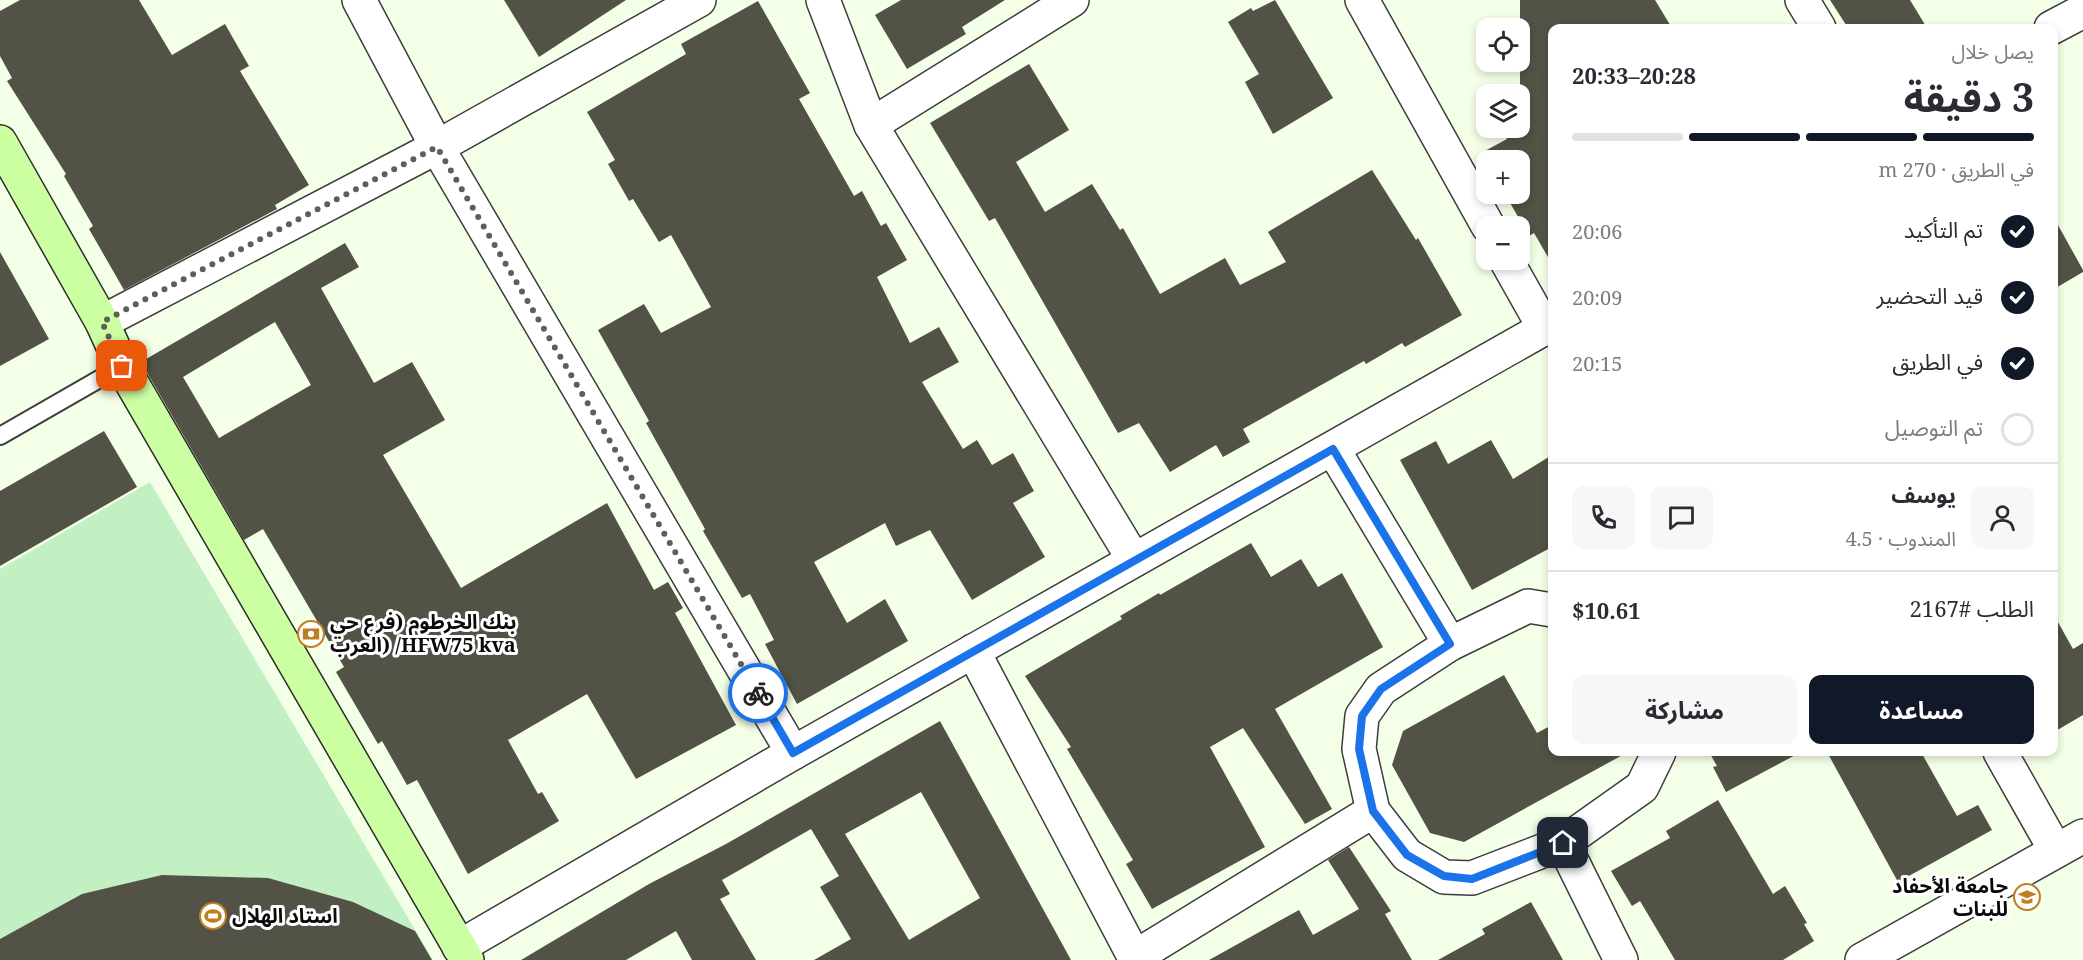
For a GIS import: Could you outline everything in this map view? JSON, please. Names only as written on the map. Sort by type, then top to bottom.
[{"type":"street","points":[[359,0],[437,147],[793,753]]},
{"type":"street","points":[[102,322],[437,147],[699,0]]},
{"type":"street","points":[[823,0],[871,125],[1134,560]]},
{"type":"street","points":[[871,125],[1072,0]]},
{"type":"street","points":[[1362,0],[1482,216]]},
{"type":"street","points":[[1802,0],[1817,24]]},
{"type":"street","points":[[2058,24],[2083,11]]},
{"type":"street","points":[[2,149],[102,322],[122,366],[463,953],[793,753],[1548,328]]},
{"type":"street","points":[[1512,270],[1548,325]]},
{"type":"street","points":[[1333,449],[1450,644]]},
{"type":"street","points":[[1548,609],[1528,606],[1450,644],[1381,689],[1362,716],[1359,749],[1373,811],[1407,855],[1444,876],[1472,879],[1563,843],[1642,787],[1657,756]]},
{"type":"street","points":[[973,651],[1136,959],[1373,811]]},
{"type":"street","points":[[1862,960],[2070,844],[2003,756]]},
{"type":"street","points":[[1563,843],[1621,960]]},
{"type":"lane","points":[[0,436],[122,366]]},
{"type":"green space","name":"استاد الهلال","points":[[150,482],[433,960],[0,960],[0,569]]},
{"type":"building","points":[[20,0],[139,0],[172,55],[225,24],[249,66],[240,71],[309,185],[275,205],[277,209],[124,290],[89,229],[93,226],[64,176],[66,174],[7,81],[12,78],[0,56],[0,11]]},
{"type":"building","points":[[504,0],[626,0],[539,57]]},
{"type":"building","points":[[901,0],[1005,0],[962,27],[966,34],[907,69],[875,15]]},
{"type":"building","points":[[1275,0],[1333,98],[1273,134],[1245,82],[1259,74],[1228,22],[1251,8],[1253,11]]},
{"type":"building","points":[[1520,0],[1655,0],[1670,24],[1548,24],[1548,257],[1534,233],[1530,235],[1530,216],[1518,216],[1511,204],[1530,204],[1530,150],[1487,150],[1507,139],[1530,138],[1530,84],[1520,84],[1520,72],[1530,72],[1530,18],[1520,18]]},
{"type":"building","points":[[1830,0],[1910,0],[1925,24],[1845,24]]},
{"type":"building","points":[[758,1],[810,93],[799,99],[854,196],[862,191],[881,226],[886,223],[907,260],[877,277],[910,343],[939,327],[959,362],[922,382],[963,449],[977,440],[992,465],[1013,453],[1034,491],[1013,503],[1045,557],[972,600],[930,530],[896,546],[885,523],[814,562],[847,623],[885,599],[908,641],[797,704],[765,644],[774,640],[750,594],[742,598],[703,531],[705,529],[646,423],[649,421],[598,330],[644,304],[661,333],[711,307],[671,235],[659,242],[633,199],[629,201],[608,164],[615,160],[587,112],[686,54],[681,44]]},
{"type":"building","points":[[1029,64],[1069,130],[1016,162],[1045,212],[1092,184],[1120,230],[1123,228],[1160,294],[1225,258],[1240,285],[1286,262],[1268,232],[1372,170],[1416,240],[1418,238],[1462,315],[1405,347],[1402,343],[1366,364],[1364,361],[1243,429],[1250,442],[1223,457],[1216,445],[1170,472],[1139,423],[1118,433],[995,218],[989,221],[930,123]]},
{"type":"building","points":[[2058,225],[2083,270],[2058,287]]},
{"type":"building","points":[[345,243],[359,267],[321,288],[374,383],[412,362],[445,420],[383,455],[461,588],[607,503],[654,590],[668,582],[683,608],[675,613],[736,725],[636,779],[587,694],[508,740],[538,794],[542,792],[559,821],[468,874],[417,780],[407,785],[382,741],[378,744],[336,672],[344,667],[263,529],[244,540],[141,362]],"holes":[[[275,322],[311,385],[219,438],[183,377]]]},
{"type":"building","points":[[0,252],[49,339],[0,366]]},
{"type":"building","points":[[104,431],[137,487],[0,566],[0,491]]},
{"type":"building","points":[[1491,440],[1513,479],[1548,457],[1548,549],[1472,590],[1400,460],[1436,441],[1448,464]]},
{"type":"building","points":[[1251,543],[1271,577],[1301,559],[1318,587],[1342,573],[1383,647],[1275,709],[1332,809],[1305,824],[1243,728],[1210,747],[1265,847],[1152,909],[1126,864],[1133,860],[1067,749],[1071,747],[1025,676],[1122,619],[1120,616],[1159,593],[1160,595]]},
{"type":"building","points":[[2058,622],[2073,649],[2083,643],[2083,715],[2058,730]]},
{"type":"building","points":[[1504,675],[1537,733],[1548,727],[1548,756],[1621,756],[1464,842],[1430,833],[1392,765],[1403,731]]},
{"type":"building","points":[[940,721],[1071,960],[814,960],[851,939],[820,887],[839,876],[811,829],[722,880],[730,894],[720,899],[756,960],[692,960],[676,931],[626,960],[521,960],[649,884],[726,844]],"holes":[[[921,792],[980,898],[909,940],[845,834]]]},
{"type":"building","points":[[1711,756],[1794,756],[1726,792],[1713,767],[1717,766]]},
{"type":"building","points":[[1829,756],[1923,756],[1957,816],[1978,805],[1992,830],[1898,882]]},
{"type":"building","points":[[1718,800],[1773,894],[1785,886],[1807,923],[1804,924],[1814,941],[1783,960],[1675,960],[1640,901],[1632,906],[1611,871],[1670,838],[1666,831]]},
{"type":"building","points":[[1349,847],[1391,911],[1385,914],[1412,960],[1209,960],[1299,910],[1313,935],[1359,909],[1328,860]]},
{"type":"building","name":"استاد الهلال","points":[[162,875],[268,878],[353,902],[415,931],[432,960],[0,960],[0,939],[82,894]]},
{"type":"building","points":[[1531,902],[1563,960],[1438,960],[1485,934],[1482,929]]},
{"type":"way so far","points":[[122,366],[102,322],[437,147],[758,693]]},
{"type":"place","name":"بنك الخرطوم (فرع حي العرب) /HFW75 kva","points":[[311,634]]},
{"type":"place","name":"جامعة الأحفاد للبنات","points":[[2027,897]]},
{"type":"place","name":"استاد الهلال","points":[[213,916]]},
{"type":"route","points":[[758,693],[793,753],[1333,449],[1450,644],[1381,689],[1362,716],[1359,749],[1373,811],[1407,855],[1444,876],[1472,879],[1563,843]]}]
